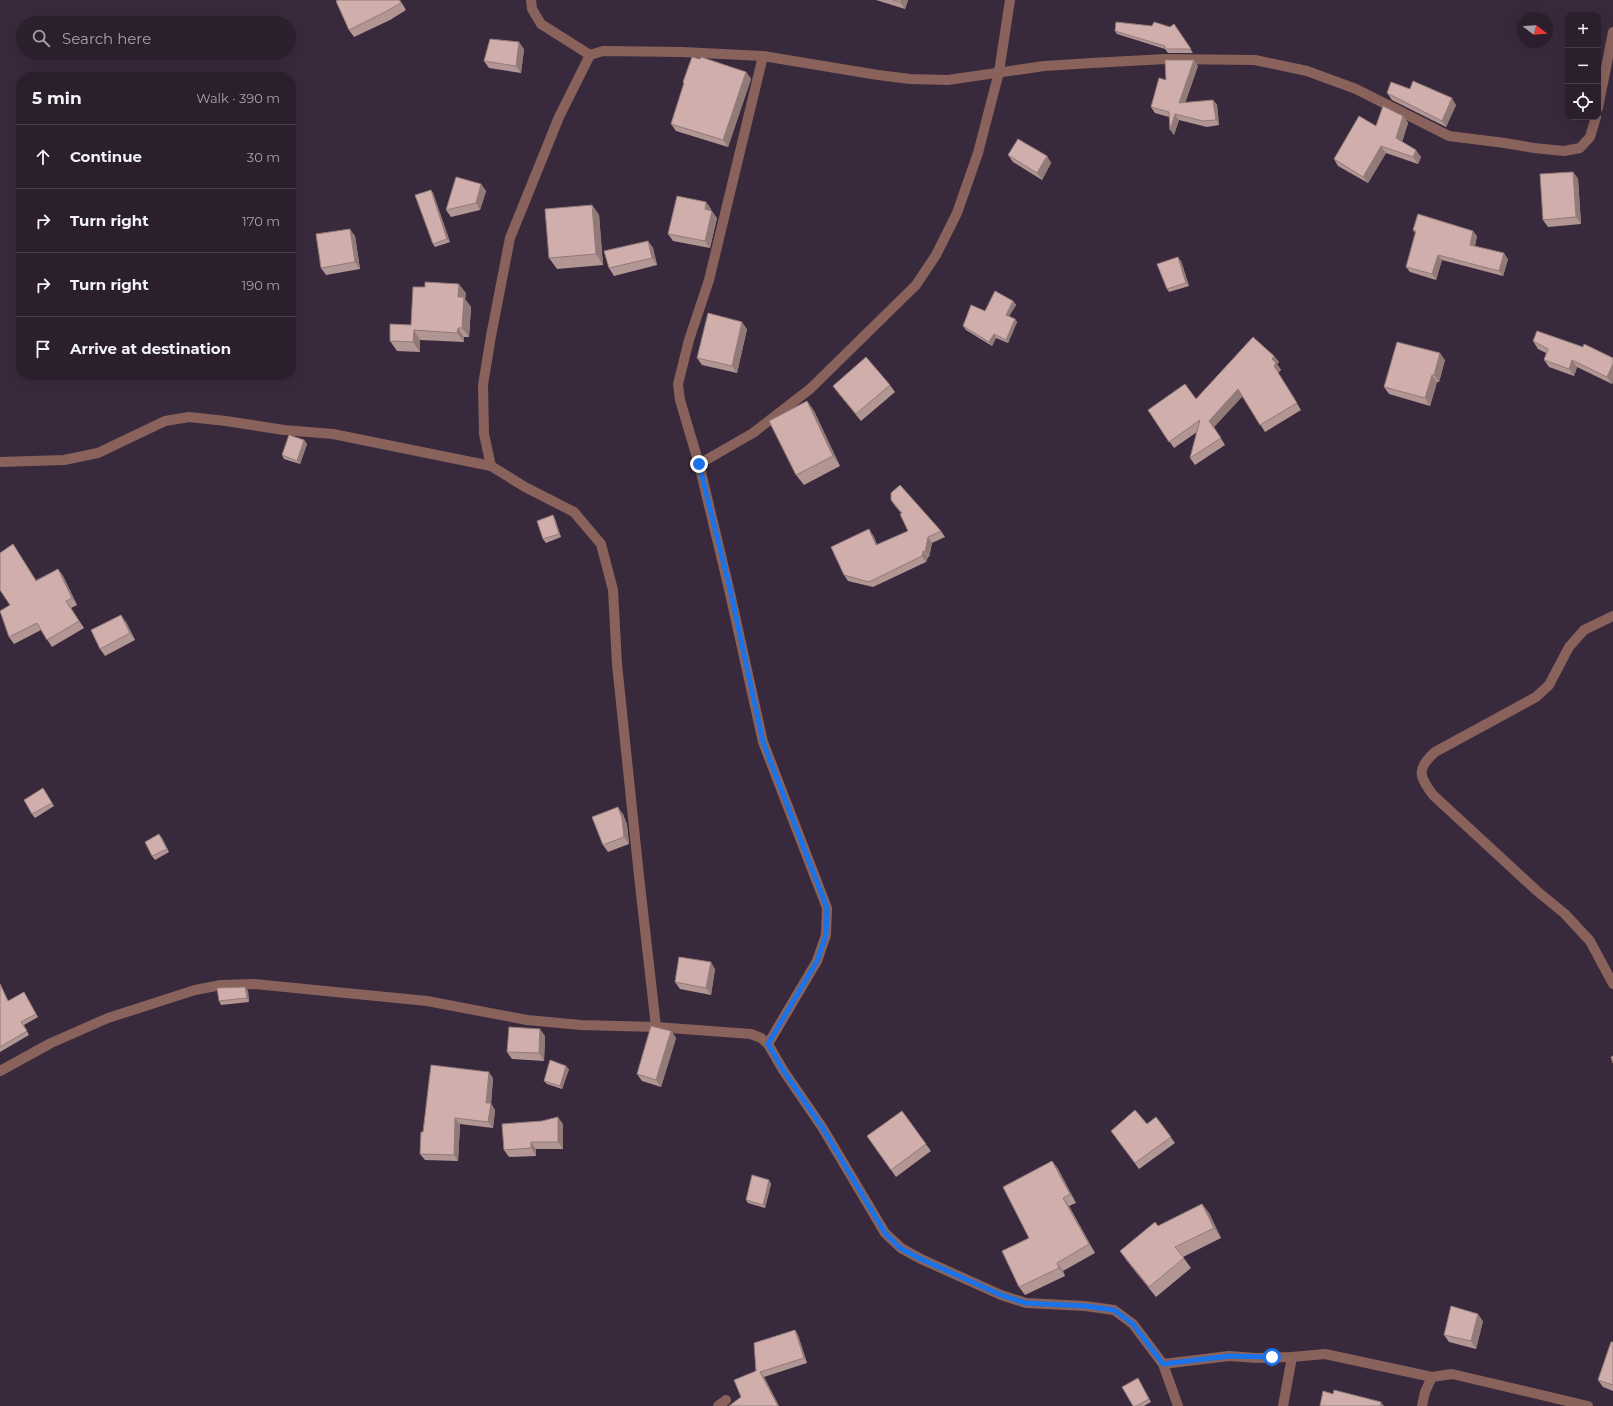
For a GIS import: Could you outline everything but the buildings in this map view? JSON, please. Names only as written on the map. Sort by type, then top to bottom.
[{"type":"street","points":[[531,0],[532,9],[541,24],[590,55]]},
{"type":"street","points":[[699,464],[753,433],[810,389],[916,285],[936,255],[956,212],[978,153],[999,72],[1010,0]]},
{"type":"street","points":[[1601,93],[1613,32]]},
{"type":"street","points":[[491,466],[484,434],[483,384],[510,238],[559,117],[590,55],[603,51],[682,52],[764,56],[910,79],[948,80],[1044,66],[1158,60],[1255,60],[1307,72],[1356,89],[1449,136],[1564,151],[1580,148],[1590,137],[1595,120]]},
{"type":"street","points":[[764,56],[709,280],[689,340],[678,384],[680,400],[699,464],[730,589],[763,742],[827,908],[826,935],[817,961],[768,1044]]},
{"type":"street","points":[[0,462],[64,460],[98,453],[165,421],[189,417],[284,430],[333,434],[491,466],[525,487],[574,512],[601,544],[613,590],[617,664],[656,1027]]},
{"type":"street","points":[[1613,616],[1584,630],[1569,647],[1549,685],[1536,697],[1435,752],[1426,760],[1422,769],[1422,780],[1433,795],[1537,891],[1565,914],[1590,942],[1613,984]]},
{"type":"street","points":[[0,1071],[51,1043],[108,1018],[195,990],[221,985],[254,984],[427,1001],[527,1020],[751,1034],[761,1038],[768,1044],[783,1070],[822,1127],[885,1233],[900,1248],[994,1292],[1026,1303],[1085,1306],[1114,1310],[1133,1324],[1163,1364],[1178,1406]]},
{"type":"street","points":[[1163,1364],[1229,1356],[1256,1358],[1325,1354],[1432,1377],[1452,1374],[1588,1406]]},
{"type":"street","points":[[1284,1406],[1292,1357]]},
{"type":"street","points":[[1422,1406],[1425,1392],[1432,1377]]},
{"type":"route","points":[[699,464],[730,589],[763,742],[827,908],[826,935],[817,961],[768,1044],[783,1070],[822,1127],[885,1233],[900,1248],[1001,1295],[1026,1303],[1085,1306],[1114,1310],[1133,1324],[1163,1364],[1229,1356],[1256,1358],[1272,1357]]}]
